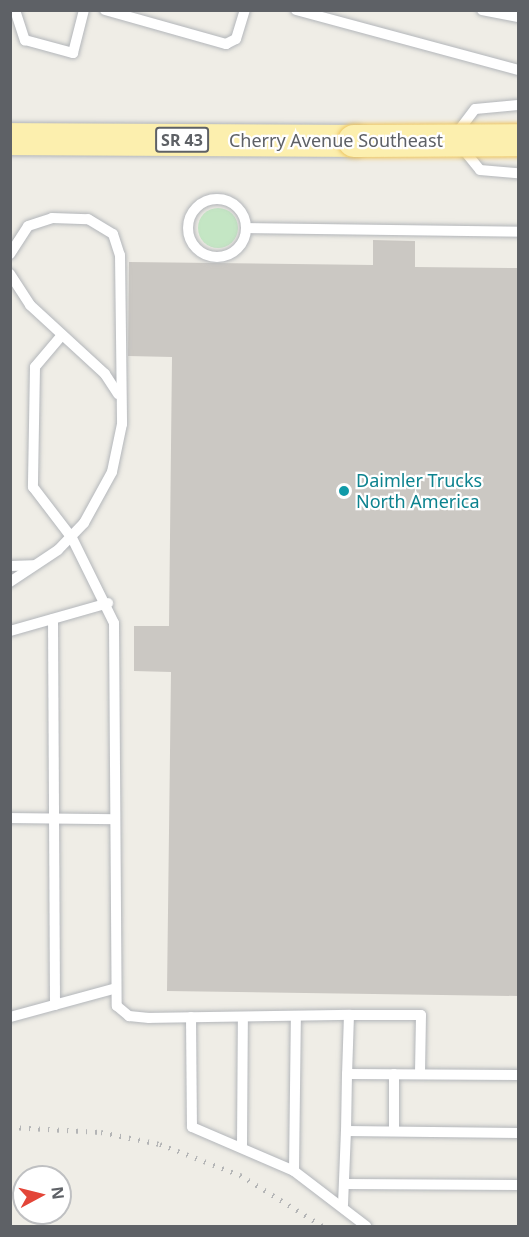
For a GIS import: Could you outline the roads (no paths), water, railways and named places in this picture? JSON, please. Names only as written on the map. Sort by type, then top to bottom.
[{"type":"main road","name":"Cherry Avenue Southeast","points":[[10,139],[519,140]]},
{"type":"lane","points":[[15,10],[26,40],[73,53],[84,10]]},
{"type":"lane","points":[[105,10],[226,44],[236,39],[245,10]]},
{"type":"lane","points":[[296,10],[519,69]]},
{"type":"lane","points":[[482,10],[519,17]]},
{"type":"lane","points":[[519,105],[475,109],[459,130],[459,144],[480,170],[519,173]]},
{"type":"lane","points":[[219,198],[239,208],[246,228],[240,246],[219,257],[197,248],[188,227],[197,206],[219,198]]},
{"type":"lane","points":[[10,254],[28,226],[52,218],[88,219],[113,234],[120,255],[122,432],[112,472],[72,538],[10,582]]},
{"type":"lane","points":[[246,228],[519,232]]},
{"type":"lane","points":[[10,274],[19,293],[105,374],[120,396]]},
{"type":"lane","points":[[62,335],[35,367],[33,482],[35,496],[72,538],[108,603],[115,629],[113,989],[117,1006],[129,1016],[421,1015],[420,1074]]},
{"type":"lane","points":[[10,566],[33,565]]},
{"type":"lane","points":[[10,631],[108,603]]},
{"type":"lane","points":[[53,618],[55,1005]]},
{"type":"lane","points":[[10,818],[114,819]]},
{"type":"lane","points":[[10,1017],[113,989]]},
{"type":"lane","points":[[343,1205],[349,1015]]},
{"type":"lane","points":[[294,1171],[297,1016]]},
{"type":"lane","points":[[191,1017],[192,1127],[242,1145],[294,1171],[343,1205],[366,1227]]},
{"type":"lane","points":[[242,1145],[243,1017]]},
{"type":"lane","points":[[347,1074],[519,1075]]},
{"type":"lane","points":[[394,1074],[394,1131]]},
{"type":"lane","points":[[346,1131],[519,1133]]},
{"type":"lane","points":[[344,1184],[519,1185]]},
{"type":"railway","points":[[10,1127],[101,1132],[160,1144],[240,1175],[323,1226]]},
{"type":"place","name":"Daimler Trucks North America","points":[[344,491]]}]
